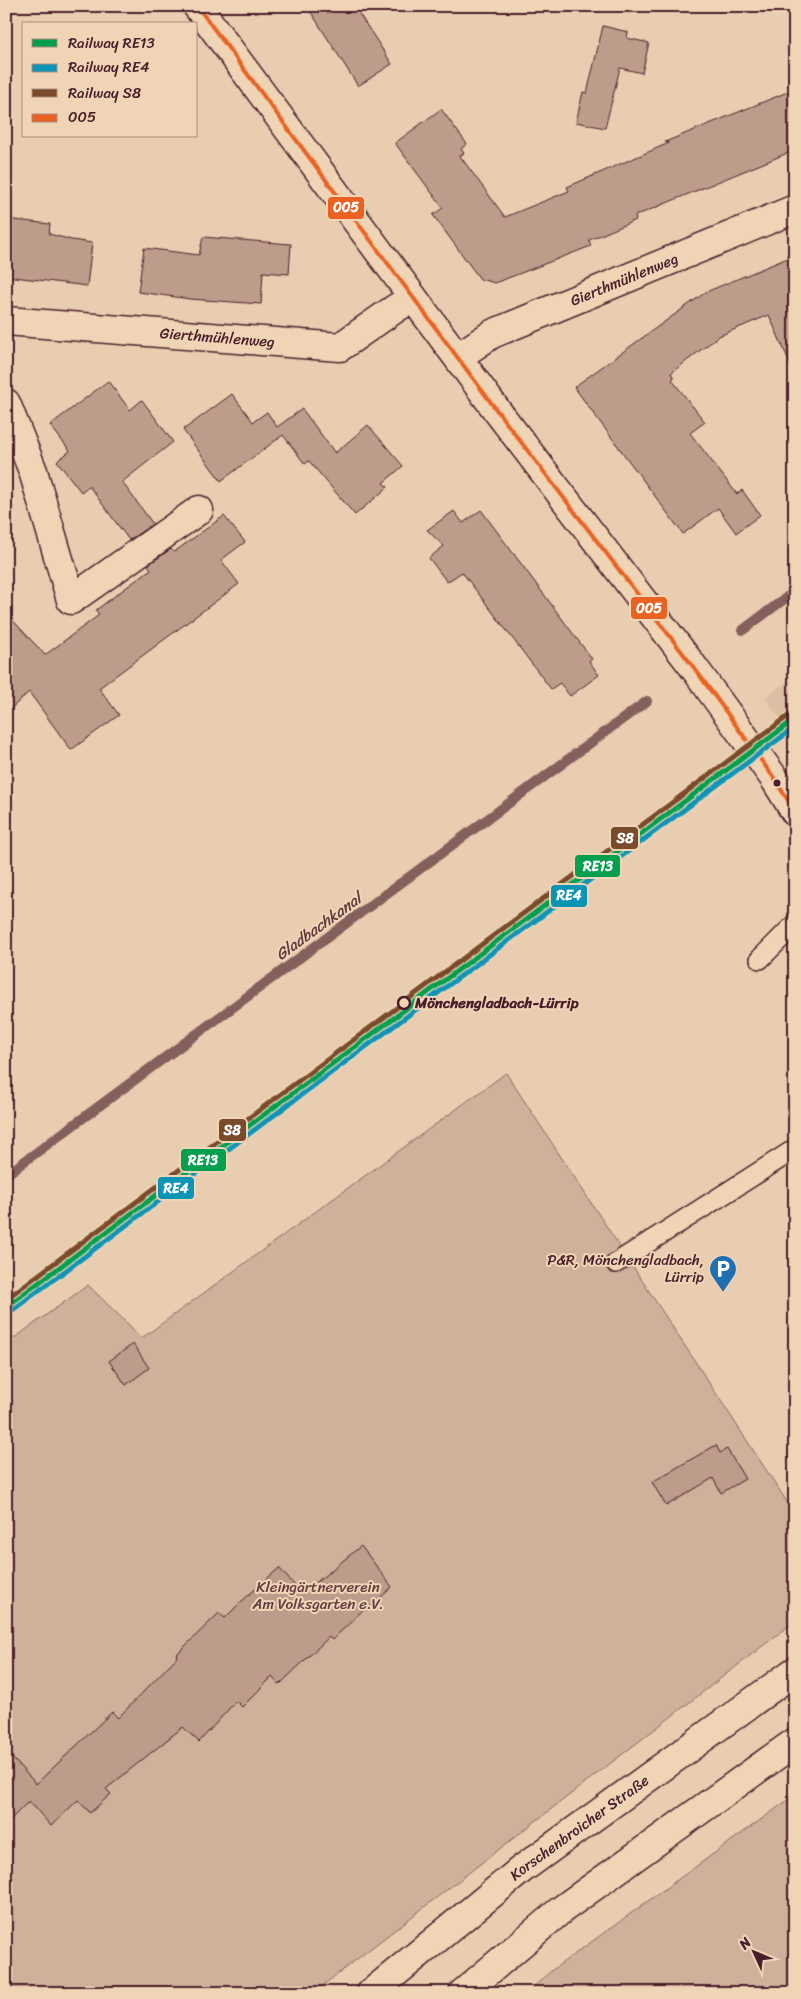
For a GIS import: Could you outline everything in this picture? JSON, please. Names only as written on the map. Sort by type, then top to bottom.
[{"type":"main road","points":[[197,6],[413,298],[695,669],[794,807]]},
{"type":"main road","name":"Gierthmühlenweg","points":[[458,357],[492,334],[795,209]]},
{"type":"main road","name":"Gierthmühlenweg","points":[[6,321],[340,347],[413,298]]},
{"type":"main road","points":[[6,403],[33,471],[71,600],[199,510]]},
{"type":"main road","name":"Korschenbroicher Straße","points":[[371,1993],[522,1869],[795,1671]]},
{"type":"main road","points":[[463,1993],[561,1910],[795,1742]]},
{"type":"lane","points":[[760,959],[795,924]]},
{"type":"lane","points":[[616,1263],[795,1149]]},
{"type":"shaded area","points":[[795,675],[795,738],[794,738],[765,698]]},
{"type":"green space","name":"Kleingärtnerverein Am Volksgarten e.V.","points":[[506,1073],[795,1514],[795,1621],[313,1993],[6,1993],[6,1344],[88,1285],[142,1338]]},
{"type":"green space","points":[[795,1795],[795,1993],[527,1993],[551,1971]]},
{"type":"building","points":[[307,6],[354,6],[392,64],[358,86]]},
{"type":"building","points":[[603,26],[628,32],[627,38],[649,43],[642,73],[620,68],[605,128],[576,122],[583,92],[587,93]]},
{"type":"building","points":[[795,89],[795,150],[635,216],[636,220],[589,240],[591,246],[495,283],[480,279],[433,215],[443,208],[395,143],[441,109],[467,144],[461,149],[464,153],[460,156],[505,217],[569,191],[567,187],[669,143],[665,142]]},
{"type":"building","points":[[6,219],[50,224],[49,234],[92,243],[87,286],[6,276]]},
{"type":"building","points":[[203,237],[291,244],[289,274],[263,272],[261,304],[190,299],[138,292],[144,248],[199,255]]},
{"type":"building","points":[[795,255],[795,375],[769,315],[719,336],[671,373],[674,378],[672,380],[705,422],[690,433],[737,494],[742,490],[760,515],[736,533],[718,508],[683,534],[574,387],[706,292]]},
{"type":"building","points":[[108,381],[130,410],[142,400],[173,442],[122,482],[153,524],[129,540],[89,486],[81,492],[57,461],[70,451],[50,425]]},
{"type":"building","points":[[232,394],[253,422],[267,412],[277,427],[302,409],[335,453],[368,425],[403,466],[383,483],[388,487],[355,515],[309,461],[305,464],[283,435],[221,481],[183,430]]},
{"type":"building","points":[[481,510],[592,659],[589,661],[599,675],[570,696],[560,683],[551,689],[462,572],[447,582],[429,558],[444,546],[427,530],[454,511],[463,523]]},
{"type":"building","points":[[224,516],[245,542],[221,560],[239,584],[99,688],[119,715],[71,750],[29,692],[6,713],[6,613],[45,655],[99,615],[96,610],[151,569],[148,565],[171,549],[174,552]]},
{"type":"building","points":[[133,1344],[149,1368],[126,1385],[109,1361]]},
{"type":"building","points":[[716,1445],[720,1453],[727,1449],[745,1479],[721,1493],[713,1478],[666,1506],[652,1482]]},
{"type":"building","points":[[361,1546],[392,1587],[367,1610],[365,1608],[332,1640],[329,1637],[279,1685],[272,1677],[242,1707],[236,1701],[199,1742],[183,1727],[106,1789],[111,1794],[90,1813],[78,1800],[51,1826],[29,1801],[6,1824],[6,1751],[36,1784],[112,1712],[118,1718],[177,1657],[176,1655],[219,1613],[225,1618],[279,1568],[302,1594]]},
{"type":"waterway","name":"Gladbachkanal","points":[[743,630],[795,591]]},
{"type":"waterway","name":"Gladbachkanal","points":[[6,1175],[647,701]]},
{"type":"rail line","name":"S8","points":[[6,1299],[791,714]]},
{"type":"rail line","name":"RE13","points":[[6,1307],[795,719]]},
{"type":"rail line","name":"RE4","points":[[10,1312],[795,727]]},
{"type":"transit line","name":"005","points":[[197,6],[498,412],[695,669],[774,778],[795,812]]},
{"type":"place","name":"Mönchengladbach-Lürrip","points":[[404,1003]]},
{"type":"place","name":"P&R, Mönchengladbach, Lürrip","points":[[723,1293]]}]
